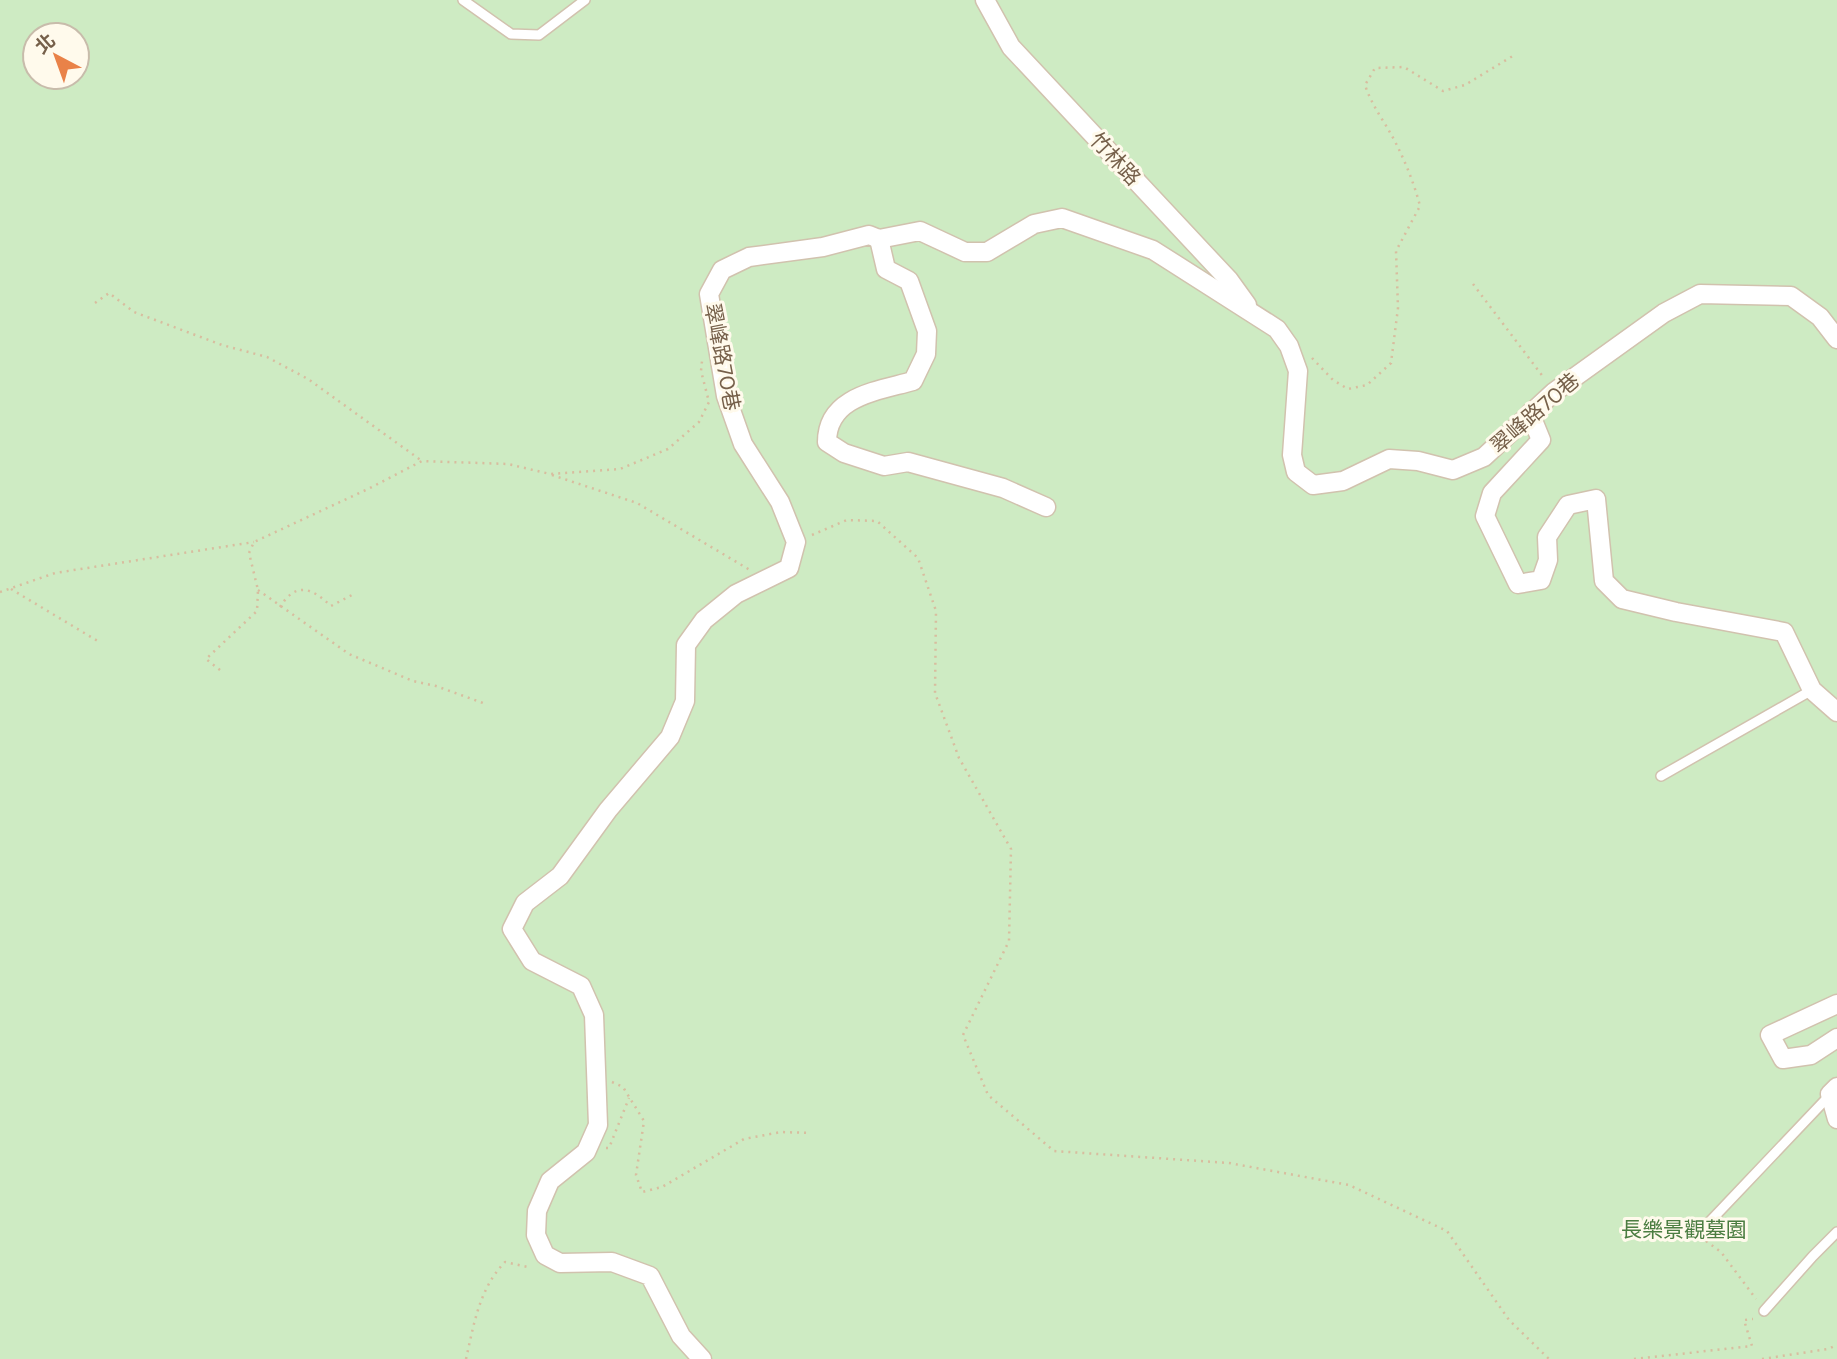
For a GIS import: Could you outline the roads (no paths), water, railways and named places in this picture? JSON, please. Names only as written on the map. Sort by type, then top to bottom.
[{"type":"street","name":"竹林路","points":[[985,0],[1011,47],[1228,280],[1253,313]]},
{"type":"street","name":"翠峰路70巷","points":[[702,1359],[681,1336],[650,1276],[612,1262],[560,1264],[545,1255],[536,1234],[537,1211],[550,1181],[586,1152],[598,1125],[594,1015],[581,986],[532,961],[512,929],[525,903],[560,876],[608,810],[670,737],[685,701],[686,645],[704,620],[736,594],[789,568],[796,542],[780,502],[743,444],[726,396],[709,294],[722,270],[749,257],[823,247],[869,235],[879,239],[920,231],[965,252],[988,252],[1034,224],[1062,218],[1153,250],[1277,329],[1289,346],[1298,371],[1292,455],[1296,472],[1313,485],[1343,481],[1389,459],[1418,461],[1453,470],[1485,457],[1555,392],[1664,313],[1700,294],[1791,296],[1820,317],[1837,339]]},
{"type":"street","points":[[879,239],[886,269],[909,281],[927,331],[926,354],[913,381],[856,398],[838,408],[827,428],[827,442],[844,453],[884,466],[908,462],[1003,488],[1046,507]]},
{"type":"street","points":[[1530,413],[1541,440],[1492,493],[1485,516],[1518,584],[1541,580],[1548,560],[1547,537],[1568,505],[1595,499],[1604,581],[1622,599],[1784,632],[1812,690],[1837,712]]},
{"type":"street","points":[[1837,1004],[1770,1035],[1783,1059],[1811,1055],[1837,1038]]},
{"type":"street","points":[[1834,1091],[1837,1119]]},
{"type":"lane","points":[[463,0],[511,34],[530,35],[539,35],[585,0]]},
{"type":"lane","points":[[1661,776],[1812,690]]},
{"type":"lane","points":[[1698,1234],[1834,1091]]},
{"type":"lane","points":[[1764,1311],[1837,1232]]},
{"type":"park label","name":"長樂景觀墓園","points":[[1684,1230]]}]
